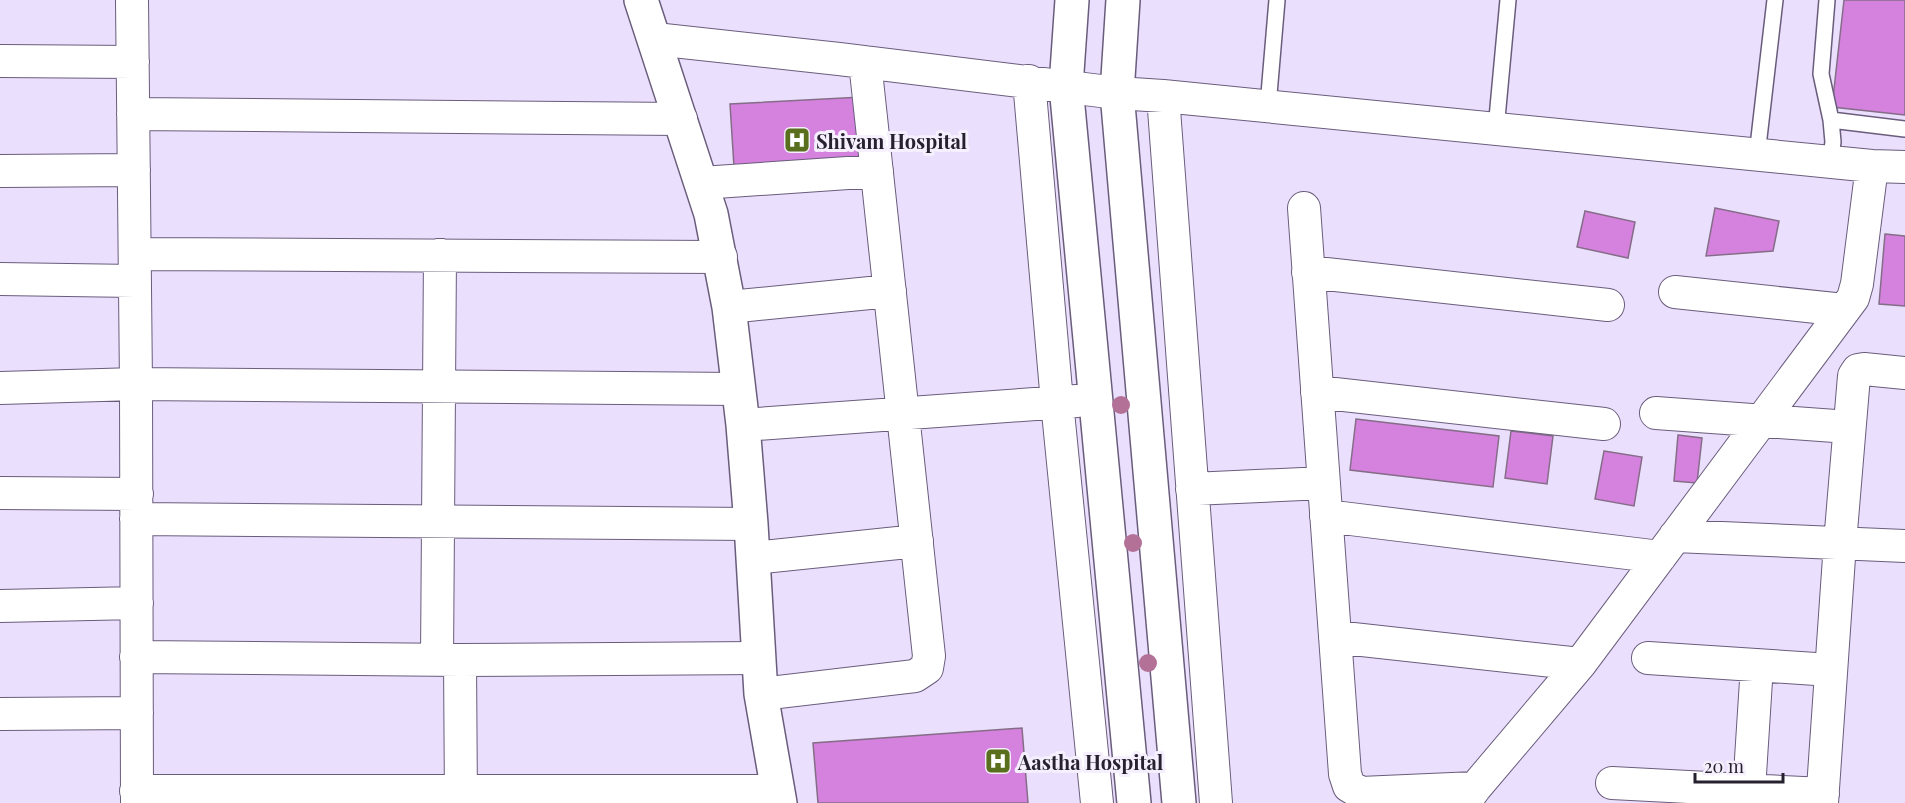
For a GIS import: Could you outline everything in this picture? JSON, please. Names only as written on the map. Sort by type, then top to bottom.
[{"type":"street","points":[[132,0],[136,384],[136,797],[779,797],[761,694],[743,425],[721,257],[711,214],[642,0]]},
{"type":"street","points":[[1072,0],[1066,86],[1134,803]]},
{"type":"street","points":[[1124,0],[1117,93],[1179,803]]},
{"type":"street","points":[[655,39],[1117,93],[1872,166],[1905,167]]},
{"type":"street","points":[[0,61],[133,62]]},
{"type":"street","points":[[761,694],[915,676],[927,668],[929,656],[865,62]]},
{"type":"street","points":[[1029,81],[1057,402],[1097,803]]},
{"type":"street","points":[[1163,96],[1216,803]]},
{"type":"street","points":[[133,114],[681,118]]},
{"type":"street","points":[[1304,208],[1345,774],[1349,786],[1361,793],[1470,795],[1580,664],[1853,298],[1857,284],[1872,166]]},
{"type":"street","points":[[0,171],[134,170]]},
{"type":"street","points":[[701,183],[877,171]]},
{"type":"street","points":[[0,279],[135,267],[440,255],[721,257]]},
{"type":"street","points":[[440,255],[439,521],[461,797]]},
{"type":"street","points":[[1308,272],[1608,305]]},
{"type":"street","points":[[729,307],[890,291]]},
{"type":"street","points":[[1675,292],[1844,310]]},
{"type":"street","points":[[1612,783],[1749,790],[1822,798],[1854,376],[1858,370],[1864,369],[1905,373]]},
{"type":"street","points":[[0,388],[136,384],[738,389]]},
{"type":"street","points":[[1317,392],[1604,424]]},
{"type":"street","points":[[743,425],[1096,399]]},
{"type":"street","points":[[1656,413],[1849,426]]},
{"type":"street","points":[[1192,489],[1324,483]]},
{"type":"street","points":[[0,493],[136,506],[439,521],[751,524]]},
{"type":"street","points":[[1326,516],[1668,547],[1840,543],[1905,546]]},
{"type":"street","points":[[753,558],[917,541]]},
{"type":"street","points":[[0,606],[137,603]]},
{"type":"street","points":[[1335,637],[1580,664]]},
{"type":"street","points":[[136,657],[449,660],[758,658]]},
{"type":"street","points":[[1648,658],[1831,670]]},
{"type":"street","points":[[1749,790],[1757,665]]},
{"type":"street","points":[[0,714],[136,713]]},
{"type":"lane","points":[[1268,106],[1277,0]]},
{"type":"lane","points":[[1496,129],[1508,0]]},
{"type":"lane","points":[[1757,154],[1775,0]]},
{"type":"lane","points":[[1827,0],[1821,74],[1831,120],[1833,142],[1830,162]]},
{"type":"lane","points":[[1831,120],[1905,129]]},
{"type":"building","points":[[1844,0],[1905,0],[1905,115],[1832,107]]},
{"type":"building","points":[[862,97],[866,160],[734,167],[730,104]]},
{"type":"building","points":[[1715,208],[1779,221],[1773,251],[1706,256]]},
{"type":"building","points":[[1585,211],[1635,222],[1628,258],[1577,247]]},
{"type":"building","points":[[1885,234],[1905,236],[1905,306],[1879,304]]},
{"type":"building","points":[[1356,419],[1499,436],[1493,487],[1350,470]]},
{"type":"building","points":[[1511,431],[1553,436],[1547,484],[1505,478]]},
{"type":"building","points":[[1678,435],[1702,438],[1697,483],[1674,481]]},
{"type":"building","points":[[1604,451],[1642,457],[1634,506],[1595,499]]},
{"type":"building","points":[[1022,728],[1028,803],[818,803],[813,743]]},
{"type":"place","name":"Shivam Hospital","points":[[797,140]]},
{"type":"place","name":"Aastha Hospital","points":[[998,761]]}]
